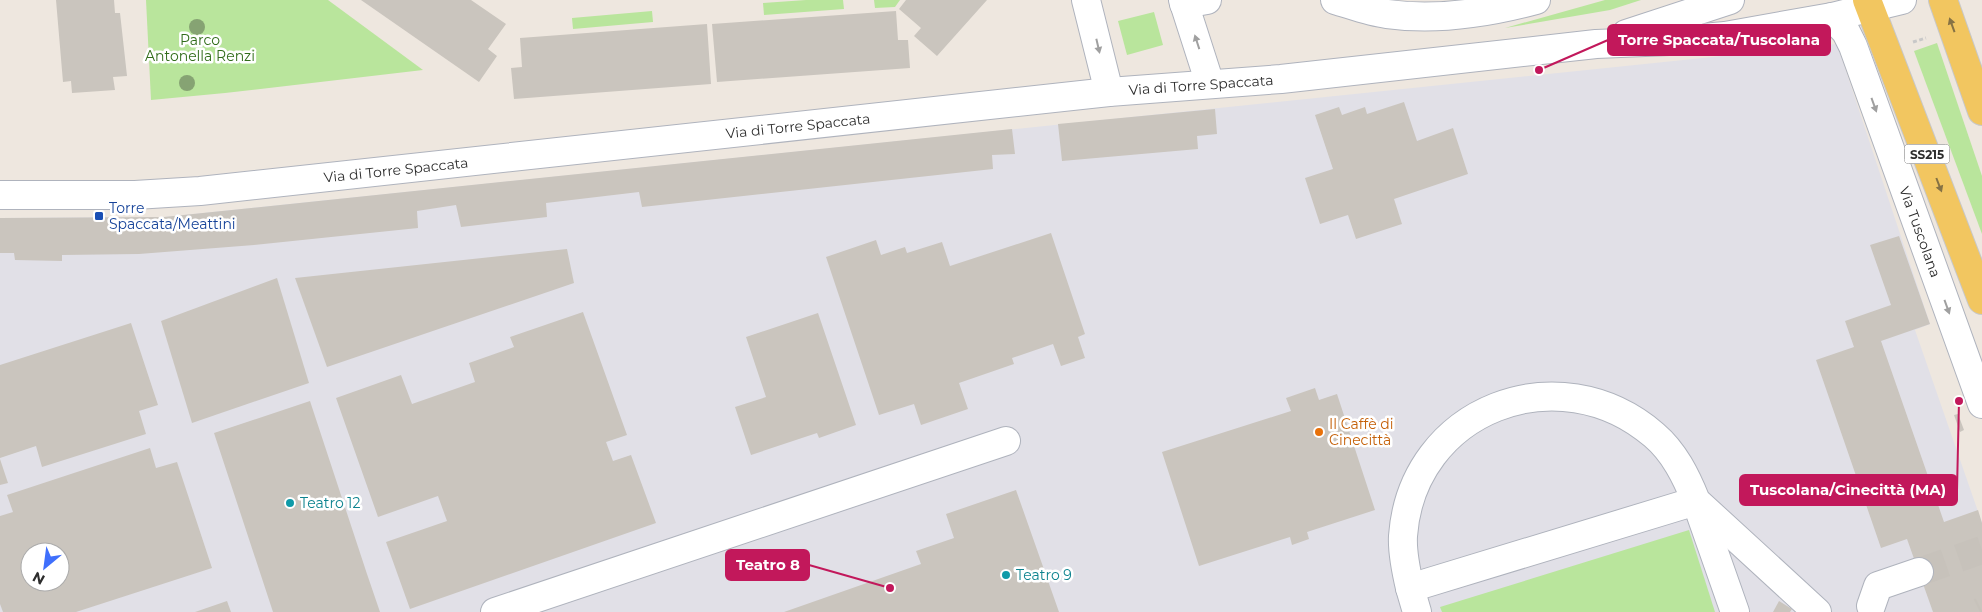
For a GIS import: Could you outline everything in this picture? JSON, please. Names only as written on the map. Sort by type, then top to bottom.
[{"type":"main road","points":[[1943,0],[1982,111]]},
{"type":"main road","name":"SS215","points":[[1868,4],[1982,300]]},
{"type":"street","points":[[1086,0],[1109,92]]},
{"type":"street","points":[[1335,0],[1386,14],[1438,17],[1499,9],[1536,0]]},
{"type":"street","points":[[1596,44],[1673,0]]},
{"type":"street","name":"Via di Torre Spaccata","points":[[1596,44],[1730,0]]},
{"type":"street","name":"Via di Torre Spaccata","points":[[0,195],[135,195],[200,191],[1109,92],[1281,79],[1596,44],[1669,41],[1725,36],[1832,17],[1868,4],[1902,0]]},
{"type":"street","points":[[1192,1],[1210,84]]},
{"type":"street","points":[[1858,59],[1868,4]]},
{"type":"street","name":"Via Tuscolana","points":[[1832,17],[1850,38],[1982,404]]},
{"type":"street","points":[[1962,50],[1982,78]]},
{"type":"street","points":[[1696,501],[1413,600],[1404,562],[1403,536],[1407,511],[1423,470],[1443,442],[1462,425],[1484,411],[1508,402],[1534,396],[1560,395],[1586,399],[1611,407],[1655,435],[1672,455],[1686,477],[1696,501],[1735,612]]},
{"type":"street","points":[[495,612],[1006,441]]},
{"type":"street","points":[[1696,501],[1817,612]]},
{"type":"street","points":[[1867,610],[1878,586],[1919,572]]},
{"type":"path","points":[[1909,43],[1932,37]]},
{"type":"shaded area","points":[[1837,44],[1930,324],[1915,330],[1982,523],[1982,612],[0,612],[0,218],[165,217]]},
{"type":"green space","name":"Parco Antonella Renzi","points":[[146,0],[328,0],[423,70],[151,100]]},
{"type":"green space","points":[[843,0],[844,9],[764,15],[763,3]]},
{"type":"green space","points":[[874,0],[900,0],[895,7],[875,8]]},
{"type":"green space","points":[[1605,0],[1641,0],[1610,10],[1505,28]]},
{"type":"green space","points":[[652,11],[653,22],[573,29],[572,18]]},
{"type":"green space","points":[[1154,12],[1163,45],[1127,55],[1118,21]]},
{"type":"green space","points":[[1937,43],[1982,176],[1982,234],[1914,51]]},
{"type":"green space","points":[[1689,530],[1715,612],[1442,612],[1440,607]]},
{"type":"building","points":[[56,0],[114,0],[115,13],[120,13],[127,76],[113,77],[115,90],[72,93],[71,81],[63,82]]},
{"type":"building","points":[[361,0],[471,0],[506,24],[488,49],[497,56],[479,82]]},
{"type":"building","points":[[906,0],[987,0],[937,56],[914,36],[921,28],[899,9]]},
{"type":"building","points":[[896,11],[898,40],[908,40],[910,68],[717,82],[712,24]]},
{"type":"building","points":[[707,24],[711,84],[514,99],[511,68],[522,67],[520,38]]},
{"type":"building","points":[[1404,102],[1417,141],[1453,128],[1468,174],[1394,199],[1402,224],[1356,239],[1348,215],[1320,224],[1305,178],[1333,169],[1315,115],[1339,107],[1342,115],[1365,107],[1367,114]]},
{"type":"building","points":[[1215,109],[1217,134],[1197,136],[1198,149],[1062,161],[1058,124]]},
{"type":"building","points":[[1012,129],[1015,154],[992,155],[993,169],[642,207],[639,192],[546,203],[547,217],[461,227],[456,205],[417,211],[418,228],[254,245],[139,254],[62,255],[62,261],[15,260],[14,253],[0,253],[0,218],[164,217]]},
{"type":"building","points":[[1051,233],[1085,334],[1078,337],[1085,358],[1061,366],[1053,344],[1012,358],[1014,364],[959,383],[968,409],[921,425],[914,404],[879,415],[826,257],[876,240],[881,255],[905,247],[907,253],[942,242],[950,266]]},
{"type":"building","points":[[1899,236],[1930,324],[1881,341],[1944,522],[1978,510],[1982,523],[1982,612],[1933,612],[1907,539],[1881,548],[1816,360],[1854,347],[1845,321],[1891,305],[1870,245]]},
{"type":"building","points":[[567,249],[574,283],[327,367],[295,278]]},
{"type":"building","points":[[277,278],[309,383],[192,423],[161,321]]},
{"type":"building","points":[[583,312],[627,435],[606,442],[613,461],[631,455],[656,523],[410,609],[386,542],[447,521],[438,496],[378,517],[336,398],[401,375],[412,404],[475,382],[469,363],[514,347],[510,337]]},
{"type":"building","points":[[818,313],[856,425],[819,438],[817,433],[751,455],[735,407],[766,397],[746,337]]},
{"type":"building","points":[[131,323],[158,405],[139,411],[146,434],[42,467],[36,446],[0,458],[0,365]]},
{"type":"building","points":[[1315,388],[1319,400],[1337,394],[1375,510],[1307,532],[1309,539],[1292,545],[1290,537],[1199,566],[1162,452],[1291,411],[1286,398]]},
{"type":"building","name":"Teatro 12","points":[[310,401],[380,612],[273,612],[214,433]]},
{"type":"building","points":[[1958,414],[1964,430],[1960,432],[1954,415]]},
{"type":"building","points":[[150,448],[156,468],[177,462],[212,568],[76,612],[3,612],[0,604],[0,516],[13,512],[7,495]]},
{"type":"building","points":[[0,459],[8,483],[0,485]]},
{"type":"building","points":[[1016,490],[1059,612],[784,612],[921,564],[916,551],[954,538],[946,514]]},
{"type":"building","points":[[227,601],[231,612],[195,612]]},
{"type":"building","points":[[1779,601],[1792,609],[1790,612],[1773,612]]},
{"type":"tunnel","points":[[1919,572],[1982,550]]},
{"type":"place","name":"Torre Spaccata/Tuscolana","points":[[1539,70]]},
{"type":"place","name":"Torre Spaccata/Meattini","points":[[99,216]]},
{"type":"place","name":"Tuscolana/Cinecittà (MA)","points":[[1959,401]]},
{"type":"place","name":"Il Caffè di Cinecittà","points":[[1319,432]]},
{"type":"place","name":"Teatro 12","points":[[290,503]]},
{"type":"place","name":"Teatro 9","points":[[1006,575]]},
{"type":"place","name":"Teatro 8","points":[[890,588]]}]
